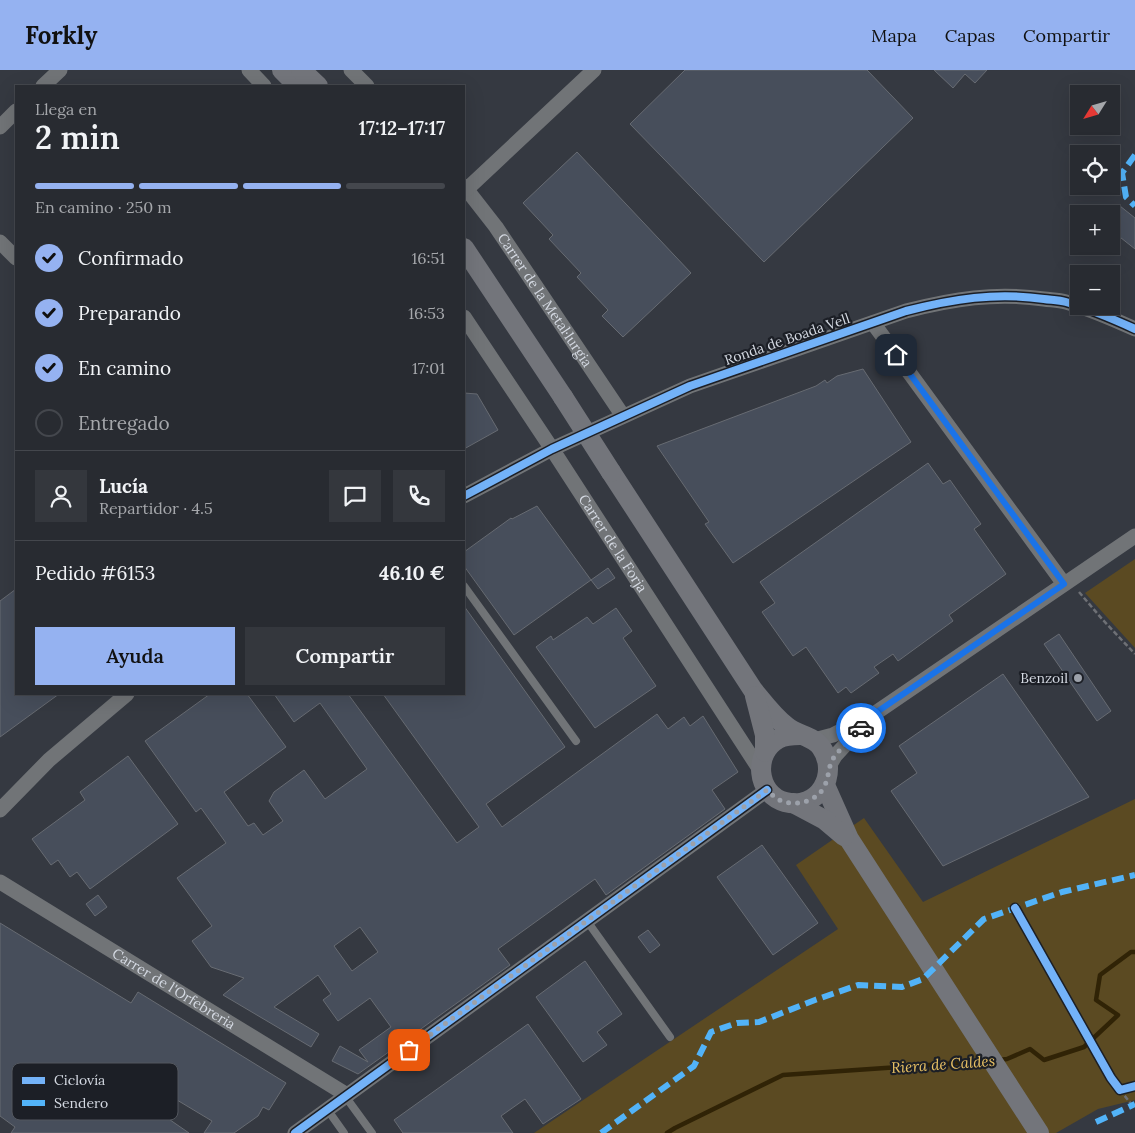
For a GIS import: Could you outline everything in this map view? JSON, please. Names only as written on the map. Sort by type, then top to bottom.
[{"type":"main road","points":[[282,70],[297,85]]},
{"type":"main road","points":[[301,70],[317,85]]},
{"type":"main road","points":[[465,250],[563,396],[753,690],[778,720],[819,745],[826,755],[827,776],[849,840],[1039,1133]]},
{"type":"main road","points":[[465,259],[488,284]]},
{"type":"main road","points":[[753,690],[765,736],[763,782],[767,790],[776,798],[794,803],[825,820],[849,840]]},
{"type":"main road","points":[[763,761],[769,746],[778,739],[787,735],[807,738]]},
{"type":"main road","points":[[794,803],[808,801],[816,796],[827,776]]},
{"type":"street","points":[[44,85],[60,70]]},
{"type":"street","points":[[249,70],[263,85]]},
{"type":"street","points":[[351,70],[365,85]]},
{"type":"street","points":[[465,188],[594,70]]},
{"type":"street","points":[[0,127],[15,112]]},
{"type":"street","name":"Carrer de la Metal·lurgia","points":[[465,188],[502,235],[623,416]]},
{"type":"street","points":[[0,242],[15,257]]},
{"type":"street","name":"Ronda de Boada Vell","points":[[465,495],[552,449],[690,386],[940,302],[971,297],[1031,297],[1065,302],[1135,329]]},
{"type":"street","name":"Carrer de la Forja","points":[[465,318],[763,761]]},
{"type":"street","points":[[873,323],[1067,582]]},
{"type":"street","points":[[807,738],[833,735],[874,714],[1135,536]]},
{"type":"street","points":[[0,810],[49,760],[126,695]]},
{"type":"street","points":[[827,776],[835,756],[874,714]]},
{"type":"street","points":[[295,1133],[767,790]]},
{"type":"street","name":"Carrer de l'Orfebreria","points":[[0,882],[346,1096]]},
{"type":"lane","points":[[465,587],[576,741]]},
{"type":"lane","points":[[587,920],[670,1037]]},
{"type":"lane","points":[[346,1096],[372,1133]]},
{"type":"lane","points":[[327,1110],[344,1133]]},
{"type":"path","points":[[1067,582],[1135,654]]},
{"type":"path","points":[[1120,1090],[1132,1105]]},
{"type":"shaded area","points":[[1135,559],[1135,648],[1085,593]]},
{"type":"shaded area","points":[[1135,799],[1135,1100],[1098,1109],[1056,1133],[534,1133],[838,929],[796,865],[864,818],[923,902]]},
{"type":"building","points":[[685,70],[867,70],[913,118],[764,262],[630,124]]},
{"type":"building","points":[[934,70],[987,70],[975,83],[965,74],[953,88]]},
{"type":"building","points":[[577,152],[691,273],[623,337],[602,316],[608,310],[577,277],[581,273],[549,239],[553,235],[523,203]]},
{"type":"building","points":[[1120,206],[1135,218],[1135,249],[1120,237]]},
{"type":"building","points":[[863,369],[911,442],[733,563],[705,524],[709,522],[657,446],[816,386],[825,380],[827,383],[837,376]]},
{"type":"building","points":[[465,393],[477,394],[498,430],[465,448]]},
{"type":"building","points":[[928,463],[943,484],[950,480],[981,524],[974,529],[1006,574],[949,615],[953,621],[898,661],[893,654],[874,667],[879,673],[851,693],[846,687],[838,693],[806,647],[793,656],[762,612],[775,603],[760,582]]},
{"type":"building","points":[[537,506],[591,580],[514,635],[465,567],[465,551],[512,519]]},
{"type":"building","points":[[608,568],[615,578],[598,589],[591,580]]},
{"type":"building","points":[[15,590],[15,695],[58,695],[0,737],[0,601]]},
{"type":"building","points":[[465,607],[565,747],[486,804],[502,827],[657,714],[668,729],[684,717],[690,726],[703,716],[738,772],[712,790],[725,809],[606,895],[595,879],[498,949],[510,965],[358,1074],[332,1061],[340,1046],[368,1062],[359,1050],[391,1027],[370,998],[338,1021],[323,1000],[331,994],[318,975],[274,1007],[319,1034],[311,1047],[223,995],[244,978],[211,967],[192,941],[212,926],[177,878],[226,843],[201,808],[196,812],[145,741],[209,695],[248,695],[286,747],[224,792],[248,826],[254,823],[263,835],[283,821],[269,801],[274,792],[304,770],[325,799],[367,769],[320,703],[294,722],[275,695],[349,695],[457,843],[479,827],[384,695],[465,695]],"holes":[[[360,927],[378,952],[352,971],[334,946]]]},
{"type":"building","points":[[616,608],[632,631],[623,638],[656,686],[595,728],[536,647],[551,636],[553,640],[587,617],[593,624]]},
{"type":"building","name":"Benzoil","points":[[1059,634],[1111,711],[1097,721],[1044,644]]},
{"type":"building","points":[[1003,674],[1089,797],[943,866],[891,791],[917,773],[899,746]]},
{"type":"building","points":[[128,756],[178,824],[90,889],[77,872],[70,877],[58,860],[51,865],[32,839],[85,800],[80,792]]},
{"type":"building","points":[[762,845],[818,923],[773,955],[717,877]]},
{"type":"building","points":[[98,895],[107,907],[95,916],[86,904]]},
{"type":"building","points":[[0,923],[131,1003],[138,992],[286,1083],[269,1110],[263,1107],[258,1116],[234,1133],[204,1133],[212,1121],[178,1101],[178,1063],[12,1063],[12,1120],[170,1120],[189,1133],[11,1133],[15,1127],[0,1116]]},
{"type":"building","points":[[648,930],[660,945],[650,953],[638,937]]},
{"type":"building","points":[[585,961],[622,1014],[597,1032],[607,1045],[583,1062],[536,997]]},
{"type":"building","points":[[528,1024],[581,1099],[543,1124],[525,1099],[501,1116],[513,1133],[403,1133],[394,1120]]},
{"type":"waterway","name":"Riera de Caldes","points":[[999,1060],[1007,1059],[1030,1049],[1044,1060],[1084,1047],[1118,1015],[1096,1000],[1100,975],[1131,952],[1135,952]]},
{"type":"waterway","name":"Riera de Caldes","points":[[667,1133],[783,1075],[987,1061]]},
{"type":"marked path","points":[[1135,155],[1122,173],[1126,197],[1135,206]]},
{"type":"marked path","points":[[601,1133],[694,1066],[711,1032],[737,1023],[759,1022],[858,985],[902,987],[923,979],[984,919],[1062,892],[1135,875]]},
{"type":"marked path","points":[[1096,1122],[1135,1104]]},
{"type":"cycle path","points":[[465,495],[552,449],[690,386],[906,311],[974,298],[1026,297],[1066,302],[1101,314],[1135,329]]},
{"type":"cycle path","points":[[295,1133],[767,790]]},
{"type":"cycle path","points":[[1015,908],[1111,1078],[1120,1090],[1135,1086]]},
{"type":"way so far","points":[[409,1050],[767,790],[776,798],[794,803],[808,801],[816,796],[825,785],[828,777],[828,768],[835,756],[861,728]]},
{"type":"place","name":"Benzoil","points":[[1078,678]]},
{"type":"route","points":[[861,728],[874,714],[1064,584],[896,355]]}]
